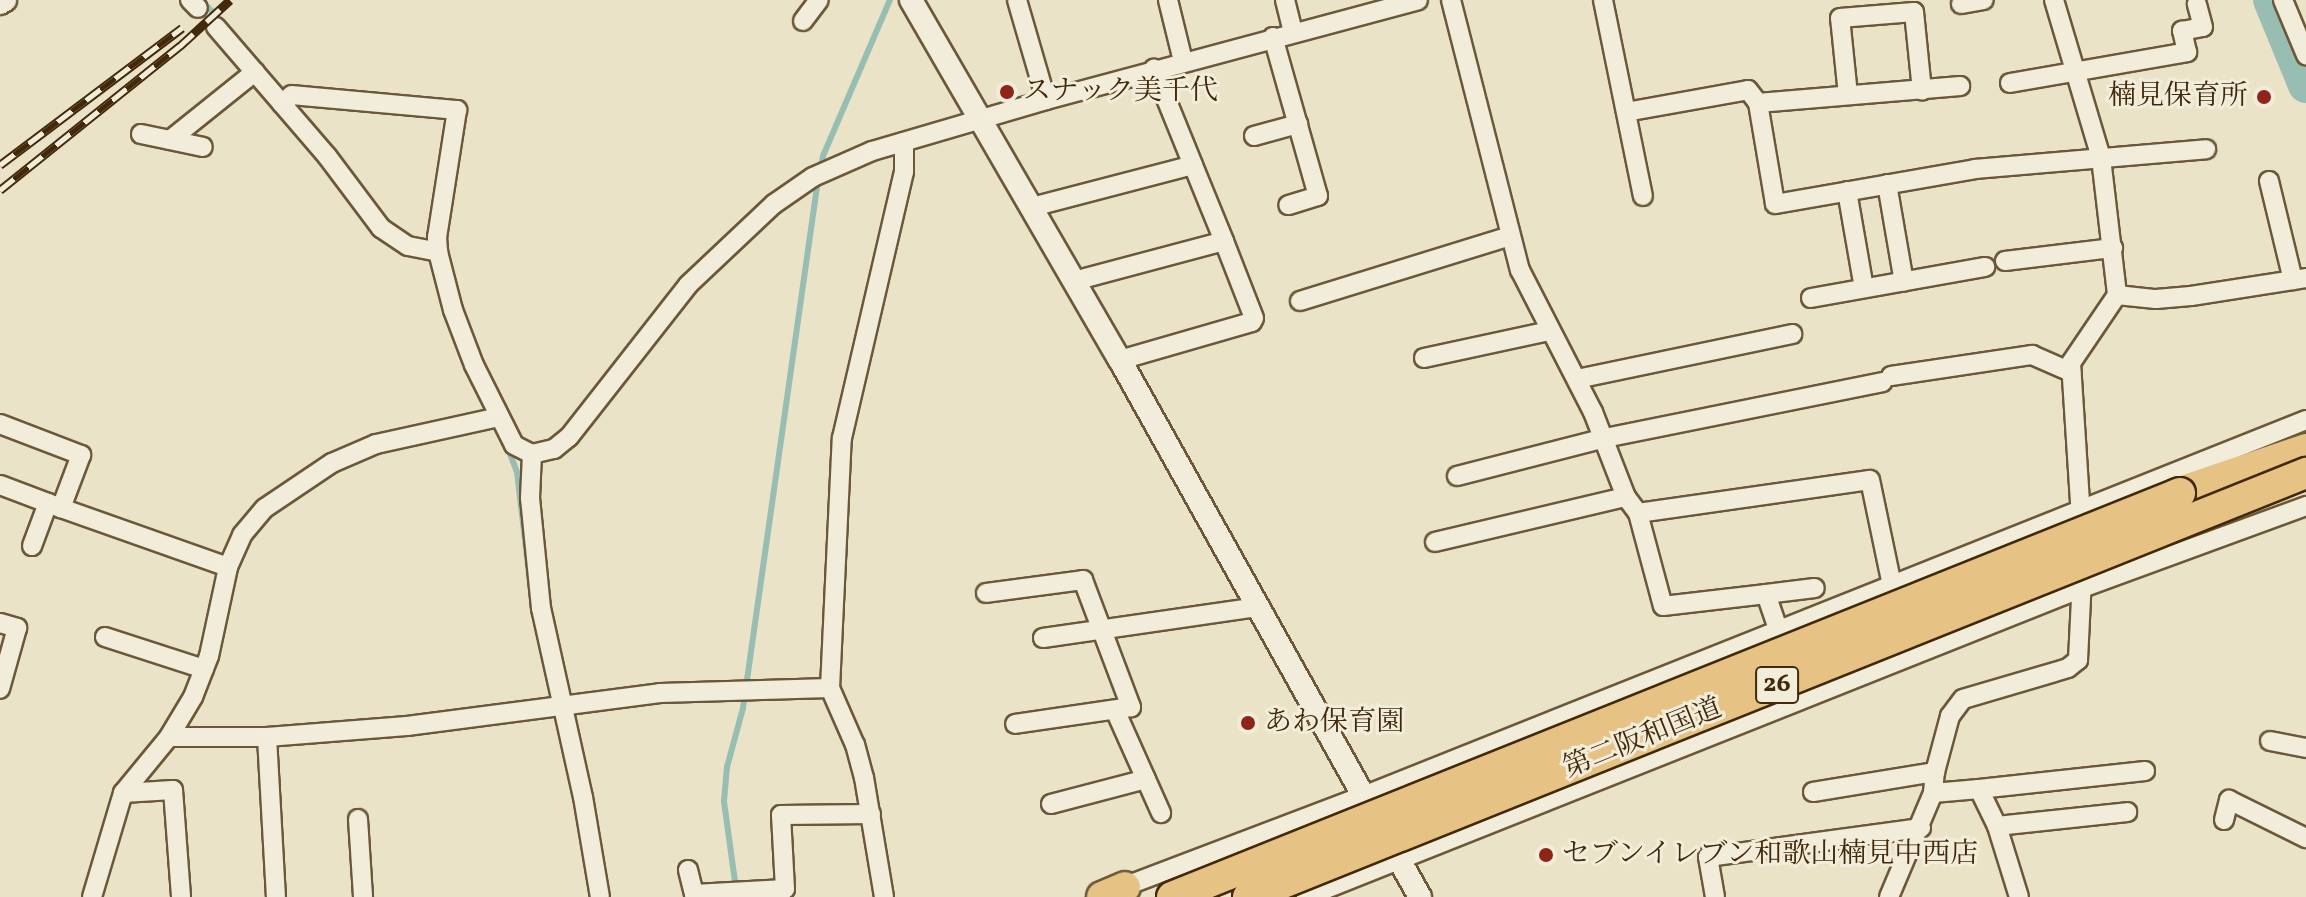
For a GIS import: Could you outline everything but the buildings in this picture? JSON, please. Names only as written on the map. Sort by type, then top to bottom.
[{"type":"highway","name":"26","points":[[2180,493],[2306,438]]},
{"type":"highway","name":"26","points":[[2180,493],[2306,450]]},
{"type":"highway","name":"第二阪和国道","points":[[1248,897],[2306,473]]},
{"type":"highway","name":"第二阪和国道","points":[[1172,897],[2180,493]]},
{"type":"street","points":[[803,21],[819,0]]},
{"type":"street","points":[[1017,0],[1046,100]]},
{"type":"street","points":[[1168,0],[1183,61]]},
{"type":"street","points":[[1285,0],[1293,32]]},
{"type":"street","points":[[1451,0],[1520,270],[1605,438],[1626,497],[1638,513],[1663,606],[1815,588]]},
{"type":"street","points":[[1603,0],[1643,196]]},
{"type":"street","points":[[1961,4],[1984,0]]},
{"type":"street","points":[[1889,897],[1921,828],[1933,793],[1935,772],[1950,716],[1963,699],[2068,668],[2078,660],[2082,588],[2081,509],[2071,363],[2117,295],[2101,158],[2054,0]]},
{"type":"street","points":[[2283,0],[2306,55]]},
{"type":"street","points":[[286,100],[457,110],[437,237],[438,252],[453,310],[494,418],[514,445],[532,454],[554,449],[569,437],[688,285],[774,204],[821,173],[904,142],[1046,100],[1409,1]]},
{"type":"street","points":[[919,4],[979,120],[1120,360],[1420,897]]},
{"type":"street","points":[[2010,83],[2187,52],[2182,31],[2203,27],[2197,4]]},
{"type":"street","points":[[1848,95],[1840,18],[1914,12],[1922,91]]},
{"type":"street","points":[[216,27],[255,72],[286,100],[381,228],[408,246],[438,252]]},
{"type":"street","points":[[1273,37],[1318,196],[1288,205]]},
{"type":"street","points":[[1120,360],[1252,322],[1254,318],[1154,69]]},
{"type":"street","points":[[170,140],[255,72]]},
{"type":"street","points":[[1758,103],[1960,86]]},
{"type":"street","points":[[1626,112],[1748,90],[1758,103],[1775,204],[1975,169],[2206,149]]},
{"type":"street","points":[[1254,136],[1298,124]]},
{"type":"street","points":[[141,134],[203,147]]},
{"type":"street","points":[[884,897],[871,814],[855,745],[830,688],[842,438],[904,172],[904,142]]},
{"type":"street","points":[[1032,207],[1193,165]]},
{"type":"street","points":[[2117,295],[2156,299],[2191,296],[2299,279],[2269,181]]},
{"type":"street","points":[[1887,184],[1904,282]]},
{"type":"street","points":[[1847,191],[1864,288]]},
{"type":"street","points":[[1300,301],[1510,236]]},
{"type":"street","points":[[1074,281],[1224,241]]},
{"type":"street","points":[[2005,261],[2113,248]]},
{"type":"street","points":[[1811,298],[1985,267]]},
{"type":"street","points":[[1424,358],[1549,331]]},
{"type":"street","points":[[1577,379],[1792,334]]},
{"type":"street","points":[[1457,476],[1605,438],[1886,379],[2032,355],[2071,372]]},
{"type":"street","points":[[92,897],[123,793],[169,737],[204,669],[228,567],[242,535],[265,508],[332,463],[376,444],[494,418]]},
{"type":"street","points":[[1095,897],[1363,796],[2306,420]]},
{"type":"street","points":[[0,424],[81,455],[32,546]]},
{"type":"street","points":[[532,454],[530,498],[541,608],[557,709],[600,897]]},
{"type":"street","points":[[1638,513],[1870,480],[1892,585]]},
{"type":"street","points":[[0,485],[228,567]]},
{"type":"street","points":[[1435,542],[1626,497]]},
{"type":"street","points":[[1306,897],[2082,588],[2306,506]]},
{"type":"street","points":[[986,593],[1083,580],[1131,707],[1015,724]]},
{"type":"street","points":[[1766,594],[1779,631]]},
{"type":"street","points":[[1043,638],[1257,607]]},
{"type":"street","points":[[0,623],[17,628],[0,689]]},
{"type":"street","points":[[105,637],[204,669]]},
{"type":"street","points":[[169,737],[267,737],[557,709],[660,693],[830,688]]},
{"type":"street","points":[[1115,710],[1161,813]]},
{"type":"street","points":[[267,737],[276,897]]},
{"type":"street","points":[[2270,741],[2306,748]]},
{"type":"street","points":[[1933,793],[2145,771]]},
{"type":"street","points":[[1813,792],[1935,772]]},
{"type":"street","points":[[1051,804],[1146,779]]},
{"type":"street","points":[[1979,789],[1997,826],[2019,897]]},
{"type":"street","points":[[123,793],[173,790],[181,897]]},
{"type":"street","points":[[2224,820],[2229,800],[2306,838]]},
{"type":"street","points":[[1997,826],[2127,812]]},
{"type":"street","points":[[688,870],[694,894],[785,889],[781,815],[871,814]]},
{"type":"street","points":[[358,819],[363,897]]},
{"type":"street","points":[[1715,897],[1708,857],[1921,828]]},
{"type":"waterway","points":[[736,889],[724,801],[727,767],[743,708],[817,187],[823,156],[890,0]]},
{"type":"waterway","points":[[2271,0],[2306,85]]},
{"type":"waterway","points":[[202,1],[225,25]]},
{"type":"waterway","points":[[507,446],[517,472],[534,616]]},
{"type":"railway","points":[[0,190],[180,46],[230,0]]},
{"type":"railway","points":[[0,165],[182,28]]},
{"type":"place","name":"スナック美千代","points":[[1007,92]]},
{"type":"place","name":"楠見保育所","points":[[2264,97]]},
{"type":"place","name":"あわ保育園","points":[[1248,723]]},
{"type":"place","name":"セブンイレブン和歌山楠見中西店","points":[[1546,855]]}]
